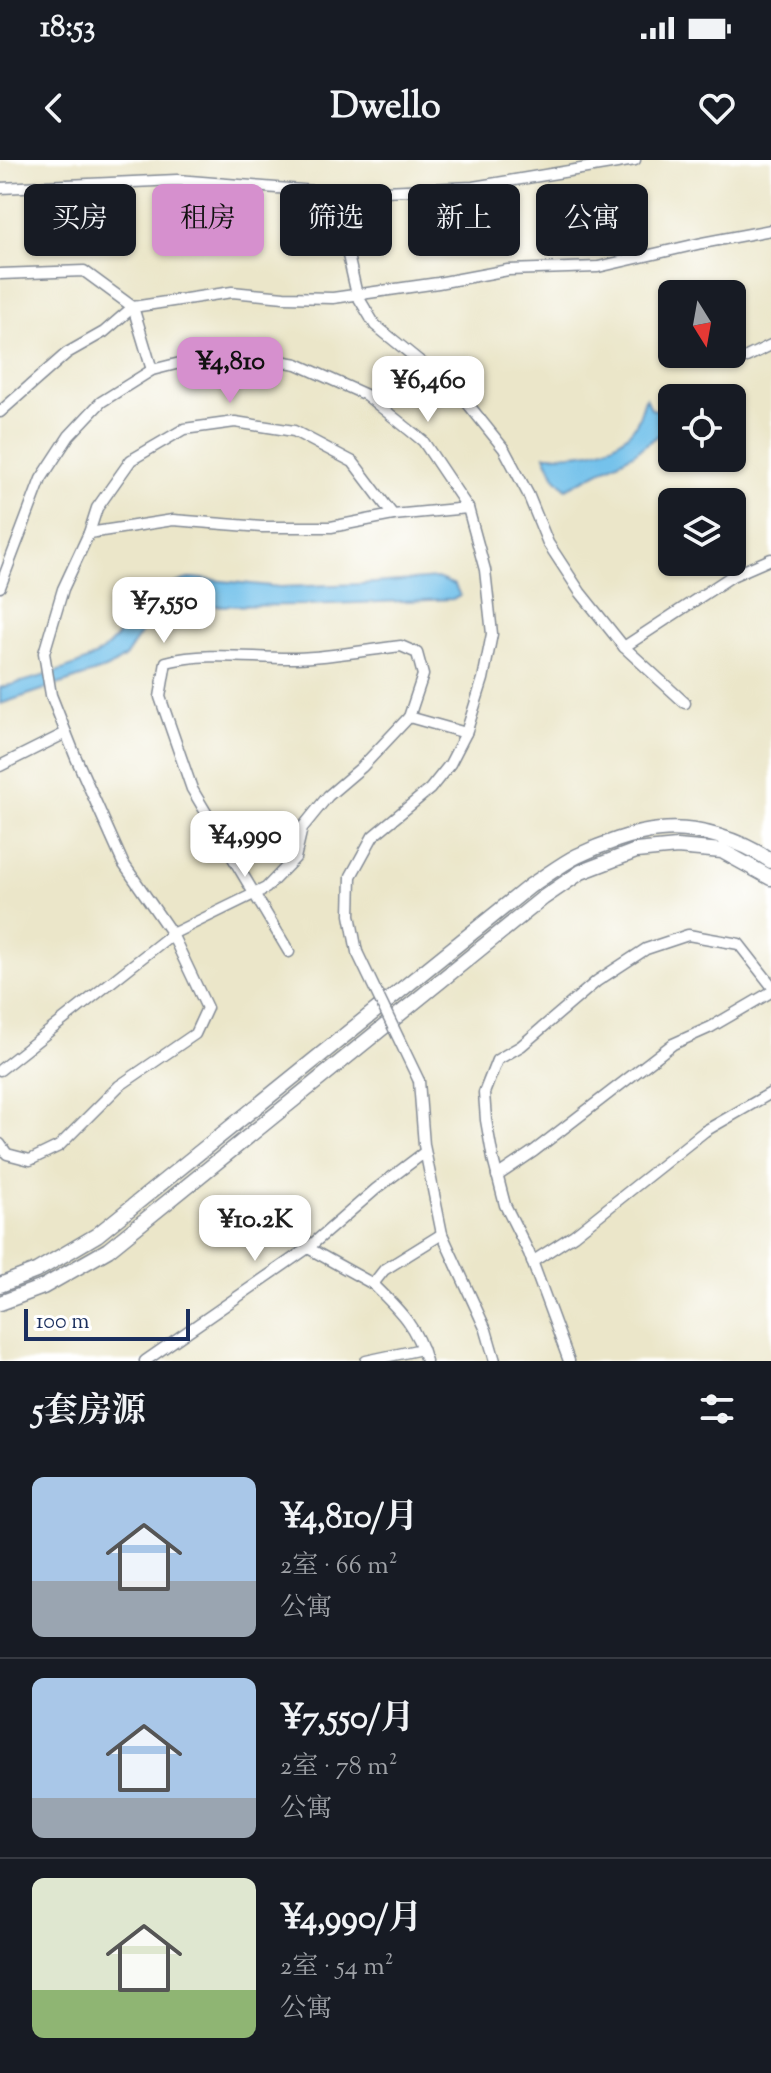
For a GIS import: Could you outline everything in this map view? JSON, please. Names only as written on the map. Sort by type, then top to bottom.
[{"type":"street","points":[[392,191],[473,187],[635,160]]},
{"type":"street","points":[[0,188],[177,180],[280,188]]},
{"type":"street","points":[[0,412],[67,353],[104,332],[133,307],[232,292],[333,298],[508,270],[598,267],[771,230]]},
{"type":"street","points":[[348,256],[357,295],[375,325],[460,394],[504,449],[528,494],[548,543],[580,592],[624,647],[685,703]]},
{"type":"street","points":[[0,274],[84,271],[133,307],[152,370]]},
{"type":"street","points":[[746,357],[771,345]]},
{"type":"street","points":[[0,587],[41,479],[69,436],[101,402],[152,370],[180,363],[246,355],[297,364],[366,395],[423,441],[468,508],[485,570],[492,634],[483,679],[466,733],[450,764],[430,789],[373,836],[351,876],[350,915],[357,952],[419,1081],[425,1152],[442,1234],[486,1330],[495,1361]]},
{"type":"street","points":[[0,1144],[7,1154],[30,1160],[59,1146],[119,1086],[195,1034],[207,1008],[172,934],[123,863],[51,695],[44,653],[63,589],[97,508],[131,460],[184,429],[235,422],[294,431],[353,462],[393,515]]},
{"type":"street","points":[[89,533],[173,520],[262,527],[331,527],[393,515],[468,508]]},
{"type":"street","points":[[624,647],[732,576],[771,559]]},
{"type":"street","points":[[0,1070],[172,934],[255,893],[266,888],[295,858],[302,828],[328,796],[362,767],[409,717],[423,675],[417,653],[401,646],[298,658],[226,656],[166,662],[160,697],[192,789],[255,893],[289,952]]},
{"type":"street","points":[[409,717],[466,733]]},
{"type":"street","points":[[0,766],[66,733]]},
{"type":"street","points":[[0,1285],[36,1271],[97,1235],[530,886],[576,856],[620,839],[660,830],[701,831],[755,850],[771,861]]},
{"type":"street","points":[[0,1303],[43,1287],[108,1250],[543,898],[581,872],[636,851],[677,847],[722,851],[771,878]]},
{"type":"street","points":[[569,1361],[532,1262],[505,1205],[497,1176],[484,1093],[497,1060],[521,1046],[597,981],[646,949],[688,935],[739,944],[771,985]]},
{"type":"street","points":[[497,1176],[673,1044],[711,1027],[771,992]]},
{"type":"street","points":[[532,1262],[586,1226],[705,1131],[771,1093]]},
{"type":"street","points":[[145,1361],[308,1248],[376,1189],[425,1152]]},
{"type":"street","points":[[373,1284],[384,1270],[442,1234]]},
{"type":"street","points":[[308,1248],[373,1284],[406,1317],[426,1361]]},
{"type":"street","points":[[366,1361],[422,1349]]},
{"type":"water","points":[[646,397],[651,409],[658,410],[658,435],[633,454],[566,489],[555,477],[545,455],[605,448],[626,436],[639,416]]},
{"type":"water","points":[[192,578],[280,587],[437,578],[455,585],[460,596],[454,599],[305,605],[190,606],[171,612],[142,632],[125,657],[108,668],[0,704],[0,688],[92,658],[115,639],[151,596],[165,587]]}]
